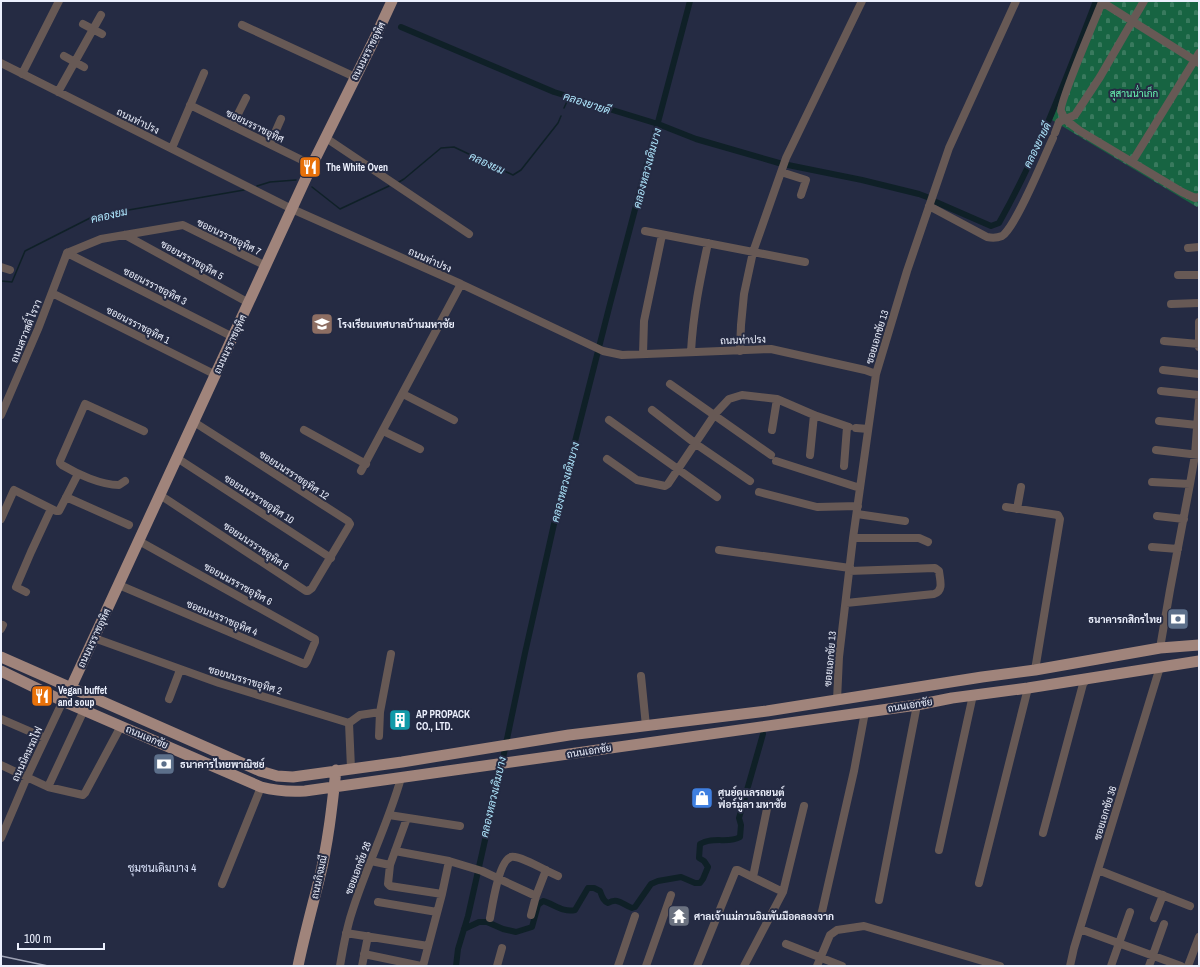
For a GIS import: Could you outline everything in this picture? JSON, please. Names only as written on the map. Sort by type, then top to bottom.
[{"type":"main road","name":"ถนนนรราชอุทิศ","points":[[65,702],[312,165],[380,29],[392,1]]},
{"type":"main road","name":"ถนนเอกชัย","points":[[1,657],[260,771],[277,776],[292,776],[402,762],[569,735],[767,711],[1035,670],[1160,648],[1199,645]]},
{"type":"main road","points":[[1160,648],[1160,667]]},
{"type":"main road","name":"ถนนเอกชัย","points":[[1,671],[65,702],[261,787],[290,792],[492,766],[610,747],[767,727],[1199,661]]},
{"type":"main road","name":"ถนนกิจมณี","points":[[298,966],[319,879],[332,807],[336,770]]},
{"type":"street","points":[[22,74],[59,1]]},
{"type":"street","points":[[740,351],[744,294],[753,252],[786,158],[862,1]]},
{"type":"street","name":"ซอยเอกชัย 13","points":[[837,700],[839,657],[853,538],[876,374],[907,271],[949,148],[1016,1]]},
{"type":"street","points":[[929,206],[987,237],[995,238],[1002,235],[1010,227],[1019,212],[1059,122],[1075,115],[1100,77],[1144,1]]},
{"type":"street","points":[[1132,162],[1198,59],[1131,22],[1102,2],[1062,104],[1061,110],[1065,120],[1132,162],[1182,192],[1195,198],[1199,197]]},
{"type":"street","points":[[58,92],[101,15]]},
{"type":"street","points":[[83,24],[102,34]]},
{"type":"street","points":[[242,25],[355,77]]},
{"type":"street","points":[[64,56],[84,67]]},
{"type":"street","name":"ถนนท่าปรง","points":[[1,63],[292,209],[461,284],[603,351],[622,354],[643,354],[771,349],[865,370],[876,374]]},
{"type":"street","points":[[172,148],[204,73]]},
{"type":"street","points":[[232,126],[246,98]]},
{"type":"street","name":"ซอยนรราชอุทิศ","points":[[190,105],[312,165]]},
{"type":"street","points":[[270,144],[281,119]]},
{"type":"street","points":[[326,138],[469,234]]},
{"type":"street","points":[[781,172],[805,180],[801,195]]},
{"type":"street","name":"ซอยนรราชอุทิศ 7","points":[[67,253],[101,239],[183,225],[266,266]]},
{"type":"street","points":[[645,231],[805,262]]},
{"type":"street","name":"ซอยนรราชอุทิศ 5","points":[[125,235],[249,303]]},
{"type":"street","points":[[643,354],[644,321],[662,235]]},
{"type":"street","points":[[691,352],[692,323],[708,243]]},
{"type":"street","points":[[1188,248],[1199,247]]},
{"type":"street","name":"ถนนสวาสดิ์ ไรวา","points":[[1,415],[38,329],[67,253]]},
{"type":"street","name":"ซอยนรราชอุทิศ 3","points":[[67,253],[233,337]]},
{"type":"street","points":[[1,267],[10,270]]},
{"type":"street","points":[[1178,275],[1199,275]]},
{"type":"street","points":[[361,471],[461,284]]},
{"type":"street","name":"ซอยนรราชอุทิศ 1","points":[[52,293],[216,375]]},
{"type":"street","points":[[1172,304],[1199,303]]},
{"type":"street","points":[[1164,341],[1199,346],[1199,322]]},
{"type":"street","points":[[1163,370],[1199,374]]},
{"type":"street","points":[[670,384],[715,414],[773,458],[860,488]]},
{"type":"street","points":[[1161,391],[1199,395]]},
{"type":"street","points":[[1,392],[8,398]]},
{"type":"street","points":[[403,394],[454,420]]},
{"type":"street","points":[[607,459],[638,480],[663,486],[668,484],[715,414],[725,402],[732,397],[742,395],[777,399],[814,415],[851,427],[868,429]]},
{"type":"street","points":[[772,430],[777,399]]},
{"type":"street","points":[[1160,648],[1190,484],[1197,455],[1199,401]]},
{"type":"street","points":[[125,481],[122,484],[115,485],[78,474],[60,463],[85,404],[144,432]]},
{"type":"street","points":[[652,410],[696,444],[750,481]]},
{"type":"street","points":[[810,455],[814,415]]},
{"type":"street","points":[[609,420],[717,497]]},
{"type":"street","points":[[1159,421],[1197,425]]},
{"type":"street","name":"ซอยนนรราชอุทิศ 12","points":[[194,422],[349,522],[349,526],[330,558]]},
{"type":"street","points":[[844,466],[851,427]]},
{"type":"street","points":[[304,430],[366,464]]},
{"type":"street","points":[[383,431],[420,449]]},
{"type":"street","points":[[1156,450],[1197,455]]},
{"type":"street","name":"ซอยนนรราชอุทิศ 10","points":[[177,458],[330,558]]},
{"type":"street","points":[[1,519],[14,490],[51,509],[59,511],[78,474]]},
{"type":"street","points":[[1152,482],[1190,484]]},
{"type":"street","points":[[1017,509],[1021,487]]},
{"type":"street","points":[[758,492],[817,507],[858,506]]},
{"type":"street","name":"ซอยนนรราชอุทิศ 8","points":[[160,494],[306,591],[312,588],[330,558]]},
{"type":"street","points":[[66,497],[129,525]]},
{"type":"street","points":[[1006,507],[1058,515],[1060,519],[1035,670]]},
{"type":"street","points":[[26,592],[16,587],[30,552],[51,509]]},
{"type":"street","points":[[857,514],[905,521]]},
{"type":"street","points":[[1158,516],[1184,519]]},
{"type":"street","points":[[853,538],[919,538],[928,542]]},
{"type":"street","name":"ซอยนนรราชอุทิศ 6","points":[[139,541],[315,639],[311,651]]},
{"type":"street","points":[[1152,546],[1178,549]]},
{"type":"street","points":[[719,550],[850,570],[935,568],[939,571],[940,589],[934,594],[846,603]]},
{"type":"street","name":"ซอยนนรราชอุทิศ 4","points":[[119,585],[302,664],[305,664],[311,651]]},
{"type":"street","name":"ซอยนนรราชอุทิศ 2","points":[[94,638],[180,670],[349,723]]},
{"type":"street","points":[[379,736],[380,712],[391,654]]},
{"type":"street","name":"ซอยเอกชัย 36","points":[[1070,966],[1160,667]]},
{"type":"street","points":[[169,699],[180,670]]},
{"type":"street","points":[[641,676],[646,726]]},
{"type":"street","points":[[1043,833],[1083,684],[1088,678]]},
{"type":"street","points":[[979,883],[1028,688]]},
{"type":"street","points":[[939,850],[973,695]]},
{"type":"street","name":"ถนนนิคมรถไฟ","points":[[1,838],[3,828],[45,738],[61,705],[65,702]]},
{"type":"street","points":[[879,900],[917,705]]},
{"type":"street","points":[[48,787],[84,710]]},
{"type":"street","points":[[351,768],[349,723],[360,715],[380,712]]},
{"type":"street","points":[[821,916],[854,771],[865,712]]},
{"type":"street","points":[[1,719],[45,738]]},
{"type":"street","points":[[1,765],[48,787],[81,796],[84,794],[121,726]]},
{"type":"street","name":"ซอยเอกชัย 26","points":[[340,966],[346,933],[352,912],[389,815],[401,778]]},
{"type":"street","points":[[222,884],[261,787]]},
{"type":"street","points":[[753,877],[768,804]]},
{"type":"street","points":[[744,966],[783,892],[804,806]]},
{"type":"street","points":[[389,815],[460,826]]},
{"type":"street","points":[[407,818],[390,865],[388,884],[390,886],[442,894]]},
{"type":"street","points":[[395,851],[449,861],[474,868],[536,896]]},
{"type":"street","points":[[490,918],[495,892],[508,859],[512,857],[534,864],[558,876]]},
{"type":"street","points":[[371,861],[390,865]]},
{"type":"street","points":[[364,954],[422,966],[442,894],[449,861]]},
{"type":"street","points":[[531,915],[536,896],[546,870]]},
{"type":"street","points":[[697,966],[735,871],[738,870],[783,892]]},
{"type":"street","points":[[1098,870],[1190,906]]},
{"type":"street","points":[[646,966],[671,895]]},
{"type":"street","points":[[1154,918],[1163,895]]},
{"type":"street","points":[[378,902],[437,912]]},
{"type":"street","points":[[1111,966],[1130,912]]},
{"type":"street","points":[[618,966],[635,916]]},
{"type":"street","points":[[1149,966],[1164,924]]},
{"type":"street","points":[[817,966],[830,935],[837,930],[864,926],[1000,966]]},
{"type":"street","points":[[1080,929],[1181,966]]},
{"type":"street","points":[[346,933],[428,946]]},
{"type":"street","points":[[362,966],[368,936]]},
{"type":"street","points":[[1191,965],[1199,936]]},
{"type":"street","points":[[786,944],[842,966]]},
{"type":"street","points":[[497,966],[502,948]]},
{"type":"green space","name":"สุสานน่ำเก็ก","points":[[1100,1],[1199,1],[1199,205],[1197,207],[1052,120]]},
{"type":"waterway","name":"คลองหลวงเดิมบาง","points":[[456,966],[458,949],[468,916],[554,524],[690,1]]},
{"type":"waterway","name":"คลองยายดี","points":[[936,202],[991,226],[999,223],[1040,141],[1096,1]]},
{"type":"waterway","name":"คลองยายดี","points":[[401,27],[554,92],[658,124],[696,139],[779,163]]},
{"type":"waterway","name":"คลองยม","points":[[564,108],[569,97]]},
{"type":"waterway","name":"คลองยม","points":[[399,182],[441,148],[454,147],[513,175],[521,170],[558,123],[561,116]]},
{"type":"waterway","name":"คลองยายดี","points":[[788,165],[862,180],[927,197]]},
{"type":"waterway","name":"คลองยม","points":[[257,186],[270,182],[296,180]]},
{"type":"waterway","name":"คลองยม","points":[[312,187],[340,209],[389,186]]},
{"type":"waterway","name":"คลองยม","points":[[1,281],[12,282],[25,251],[94,216],[244,190]]},
{"type":"waterway","points":[[464,929],[479,922],[487,922],[503,929],[516,932],[532,927],[538,905],[543,901],[566,910],[575,910],[588,888],[594,888],[600,891],[604,900],[608,903],[618,901],[632,908],[635,907],[651,884],[658,881],[681,877],[695,883],[700,883],[708,867],[704,861],[699,858],[700,844],[710,841],[731,840],[740,837],[741,825],[739,818],[763,734]]},
{"type":"railway","points":[[1,956],[48,966]]},
{"type":"place","name":"The White Oven","points":[[310,167]]},
{"type":"place","name":"โรงเรียนเทศบาลบ้านมหาชัย","points":[[322,324]]},
{"type":"place","name":"ธนาคารกสิกรไทย","points":[[1178,619]]},
{"type":"place","name":"Vegan buffet and soup","points":[[42,696]]},
{"type":"place","name":"AP PROPACK CO., LTD.","points":[[400,720]]},
{"type":"place","name":"ธนาคารไทยพาณิชย์","points":[[164,764]]},
{"type":"place","name":"ศูนย์ดูแลรถยนต์ ฟอร์มูลา มหาชัย","points":[[702,798]]},
{"type":"place","name":"ศาลเจ้าแม่กวนอิมพันมือคลองจาก","points":[[679,916]]},
{"type":"district","name":"ชุมชนเดิมบาง 4","points":[[162,868]]}]
